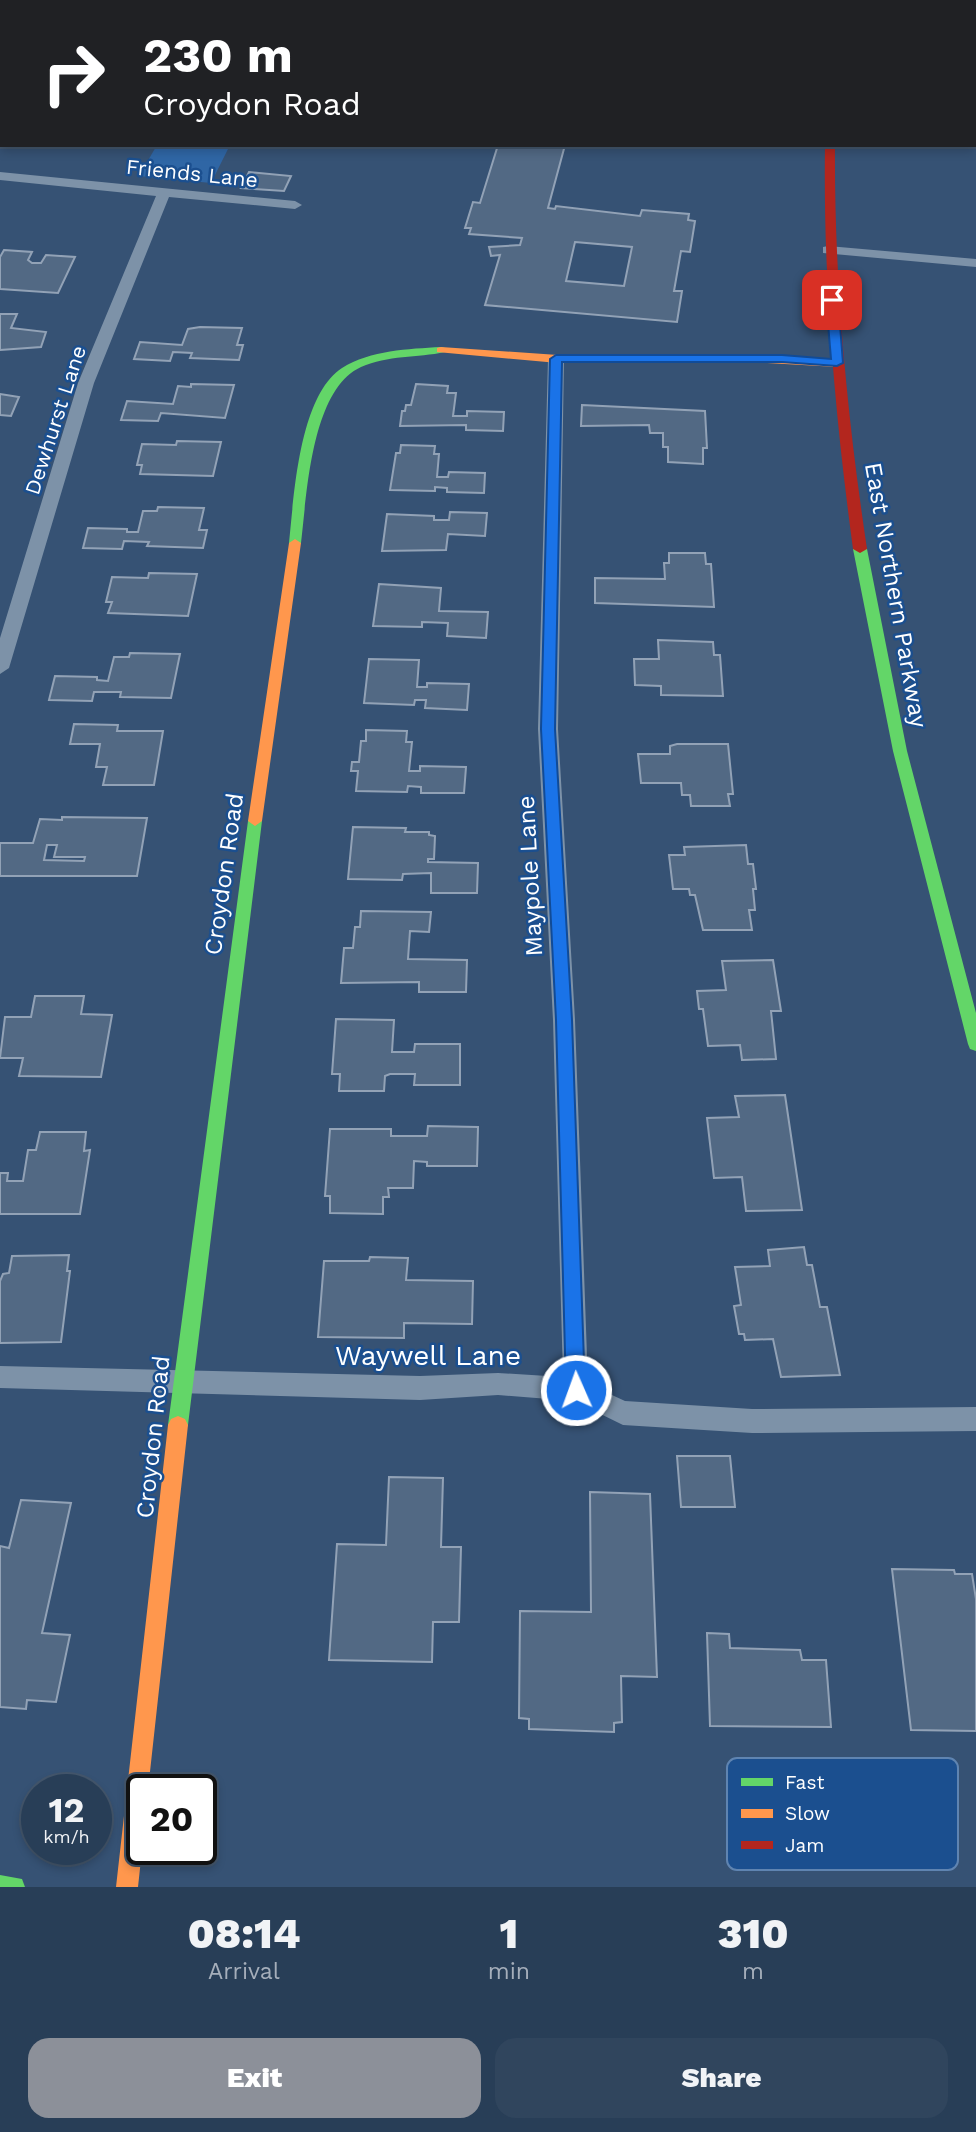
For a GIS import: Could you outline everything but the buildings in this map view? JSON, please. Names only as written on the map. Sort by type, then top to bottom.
[{"type":"street","name":"East Northern Parkway","points":[[830,147],[828,250],[837,363],[855,512],[897,733],[944,930],[976,1044]]},
{"type":"street","name":"Croydon Road","points":[[127,1887],[182,1382],[253,828],[318,408],[335,379],[362,362],[380,355],[433,350],[536,355],[556,359],[782,358],[837,363]]},
{"type":"street","points":[[0,1886],[14,1887]]},
{"type":"lane","name":"Friends Lane","points":[[0,176],[165,190],[295,205]]},
{"type":"lane","name":"Dewhurst Lane","points":[[0,668],[86,383],[165,190]]},
{"type":"lane","points":[[828,250],[976,263]]},
{"type":"lane","name":"Maypole Lane","points":[[556,359],[548,729],[564,1020],[576,1390]]},
{"type":"lane","name":"Waywell Lane","points":[[0,1377],[420,1388],[498,1384],[576,1390],[623,1413],[752,1421],[976,1419]]},
{"type":"shaded area","points":[[156,147],[229,147],[211,183],[139,176]]},
{"type":"traffic: fast","points":[[295,543],[312,435],[325,395],[334,381],[344,372],[370,360],[441,350]]},
{"type":"traffic: fast","points":[[860,549],[900,751],[976,1044]]},
{"type":"traffic: fast","points":[[178,1425],[255,821]]},
{"type":"traffic: fast","points":[[0,1886],[14,1887]]},
{"type":"traffic: slow","points":[[441,350],[558,359],[837,363]]},
{"type":"traffic: slow","points":[[255,821],[295,543]]},
{"type":"traffic: slow","points":[[127,1887],[178,1425]]},
{"type":"traffic: jam","points":[[830,147],[832,298],[846,449],[860,549]]},
{"type":"route","points":[[576,1390],[564,1020],[548,729],[556,359],[782,358],[837,363],[832,300]]}]
